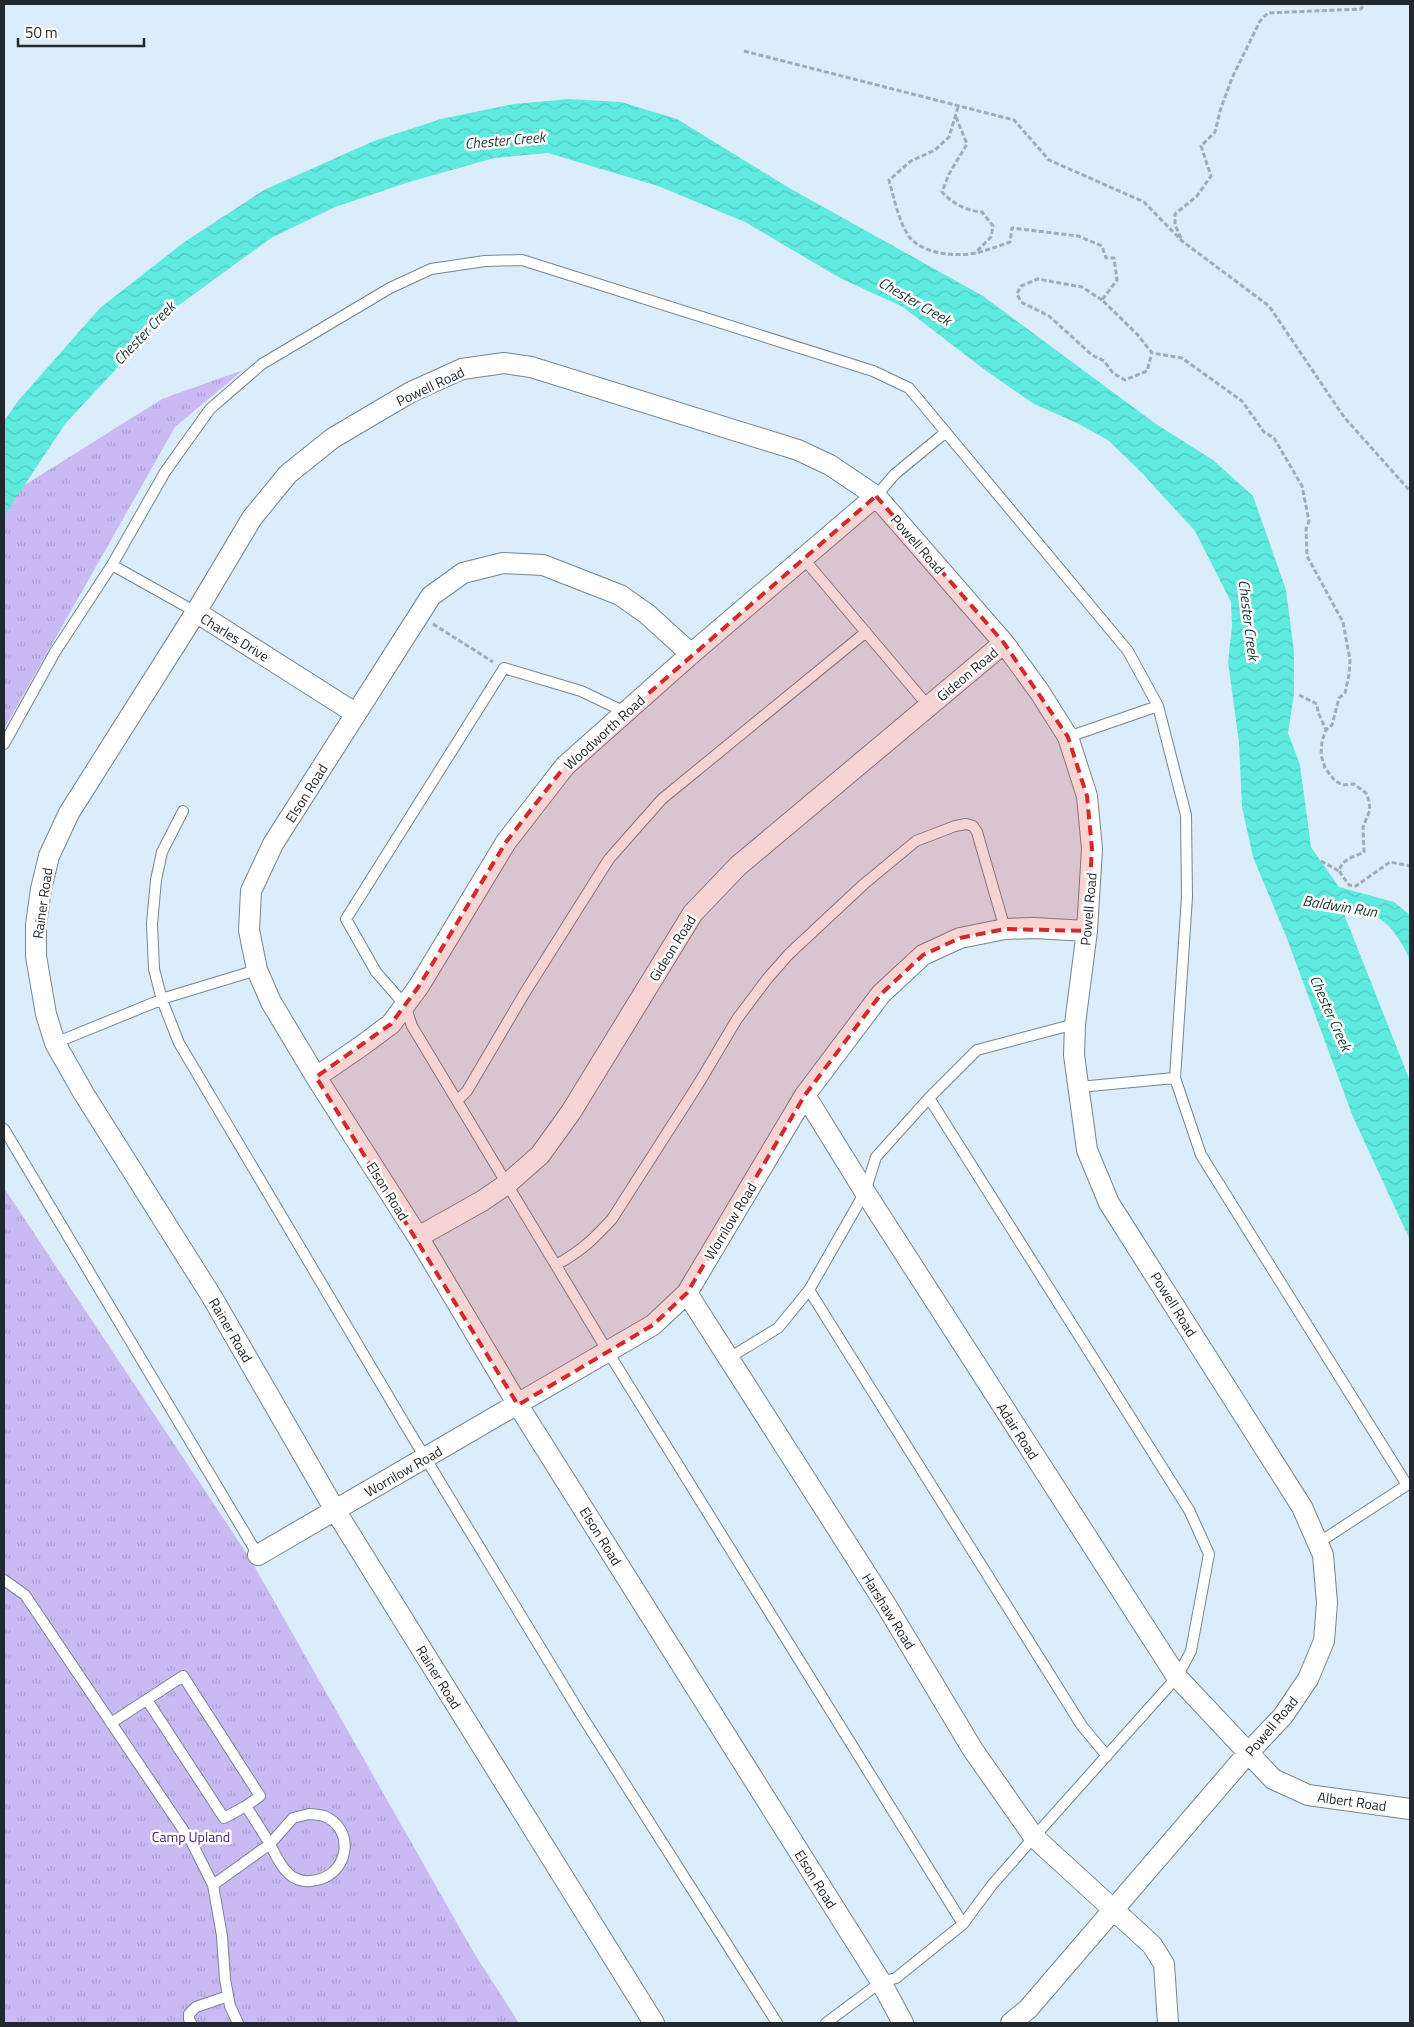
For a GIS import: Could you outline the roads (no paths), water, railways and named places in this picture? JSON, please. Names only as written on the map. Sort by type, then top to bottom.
[{"type":"street","name":"Powell Road","points":[[196,612],[252,518],[288,474],[333,438],[411,392],[462,369],[504,363],[531,367],[798,450],[830,465],[876,496],[1004,644],[1039,691],[1068,737],[1087,796],[1092,849],[1087,931],[1075,1024],[1074,1055],[1087,1150],[1110,1203],[1302,1507],[1323,1555],[1327,1603],[1324,1641],[1308,1679],[1283,1716],[1248,1753],[1028,2009],[1011,2023]]},
{"type":"street","name":"Woodworth Road","points":[[316,1077],[360,1048],[391,1024],[419,986],[506,842],[565,766],[691,654],[876,496]]},
{"type":"street","name":"Elson Road","points":[[691,654],[648,614],[620,595],[543,565],[504,563],[463,573],[430,596],[273,844],[252,891],[249,930],[257,970],[271,1002],[316,1077],[418,1237],[518,1405],[881,1982],[903,2023]]},
{"type":"street","name":"Charles Drive","points":[[196,612],[355,714]]},
{"type":"street","name":"Rainer Road","points":[[196,612],[69,813],[49,856],[36,925],[36,956],[46,1014],[55,1043],[84,1094],[212,1297],[335,1510],[654,2023]]},
{"type":"street","name":"Gideon Road","points":[[418,1237],[482,1201],[507,1184],[540,1154],[571,1112],[693,913],[738,866],[1004,644]]},
{"type":"street","name":"Worrilow Road","points":[[258,1555],[653,1325],[687,1293],[805,1096],[881,994],[923,955],[960,938],[1005,929],[1034,928],[1087,931]]},
{"type":"street","name":"Adair Road","points":[[805,1096],[1177,1677],[1248,1753]]},
{"type":"street","name":"Harshaw Road","points":[[687,1293],[886,1605],[973,1750],[1034,1837],[1152,1945],[1164,1964],[1168,2023]]},
{"type":"street","name":"Albert Road","points":[[1248,1753],[1273,1779],[1308,1795],[1410,1808]]},
{"type":"lane","points":[[4,744],[55,652],[112,565],[165,472],[210,409],[262,364],[390,288],[431,269],[485,261],[522,260],[873,371],[909,388],[1128,651],[1158,706],[1186,815],[1187,897],[1175,1078],[1201,1155],[1407,1485],[1318,1543]]},
{"type":"lane","name":"Woodworth Road","points":[[876,496],[895,474],[946,432]]},
{"type":"lane","points":[[803,558],[929,707]]},
{"type":"lane","name":"Charles Drive","points":[[112,565],[196,612]]},
{"type":"lane","points":[[457,1101],[468,1090],[524,994],[609,859],[662,799],[866,632]]},
{"type":"lane","points":[[625,712],[581,691],[504,668],[346,919],[376,972],[404,1005],[412,1026],[608,1352],[963,1924]]},
{"type":"lane","points":[[1068,737],[1158,706]]},
{"type":"lane","points":[[184,812],[162,852],[156,880],[152,933],[154,969],[162,1000],[179,1043],[580,1713],[777,2023]]},
{"type":"lane","points":[[556,1265],[577,1253],[595,1238],[612,1219],[699,1084],[737,1020],[766,979],[789,954],[864,884],[916,841],[955,826],[966,824],[973,826],[977,832],[1005,929]]},
{"type":"lane","points":[[55,1043],[162,1000],[257,970]]},
{"type":"lane","points":[[729,1358],[778,1328],[809,1290],[865,1192],[876,1158],[929,1098],[978,1050],[1075,1024]]},
{"type":"lane","points":[[1079,1087],[1175,1078]]},
{"type":"lane","points":[[826,2023],[881,1982],[896,1978],[963,1924],[992,1885],[1177,1677],[1191,1651],[1210,1554],[1189,1510],[929,1098]]},
{"type":"lane","points":[[4,1129],[258,1555]]},
{"type":"lane","points":[[809,1290],[1082,1726],[1107,1756]]},
{"type":"lane","points":[[4,1580],[25,1595],[192,1843],[213,1885],[222,1936],[228,1996],[230,2006],[238,2023]]},
{"type":"lane","points":[[111,1723],[146,1700],[183,1676],[260,1796],[224,1818],[146,1700]]},
{"type":"lane","points":[[213,1885],[270,1844],[293,1818],[309,1814],[325,1816],[338,1827],[344,1842],[344,1858],[335,1872],[321,1881],[304,1882],[290,1875],[279,1862],[270,1844],[246,1806]]},
{"type":"lane","points":[[191,2023],[189,2014],[196,2007],[228,1996]]},
{"type":"water","points":[[569,99],[621,102],[677,119],[791,189],[983,296],[1156,424],[1213,460],[1253,496],[1286,590],[1294,652],[1294,694],[1288,733],[1300,765],[1311,847],[1339,887],[1394,902],[1410,915],[1410,959],[1398,938],[1385,922],[1367,912],[1342,909],[1410,1081],[1410,1240],[1353,1117],[1286,936],[1253,857],[1242,807],[1239,742],[1228,662],[1232,626],[1231,602],[1195,531],[1141,472],[1108,440],[1077,423],[1034,404],[985,370],[903,307],[840,278],[745,222],[658,186],[548,153],[494,158],[409,182],[335,207],[271,238],[168,313],[65,424],[4,516],[4,421],[18,401],[100,308],[183,243],[264,190],[374,141],[441,119],[514,104]]},
{"type":"water label","name":"Chester Creek","points":[[505,140]]},
{"type":"water label","name":"Chester Creek","points":[[915,301]]},
{"type":"water label","name":"Chester Creek","points":[[144,333]]},
{"type":"water label","name":"Chester Creek","points":[[1249,620]]},
{"type":"water label","name":"Baldwin Run","points":[[1340,906]]},
{"type":"water label","name":"Chester Creek","points":[[1331,1013]]},
{"type":"park label","name":"Camp Upland","points":[[191,1836]]}]
